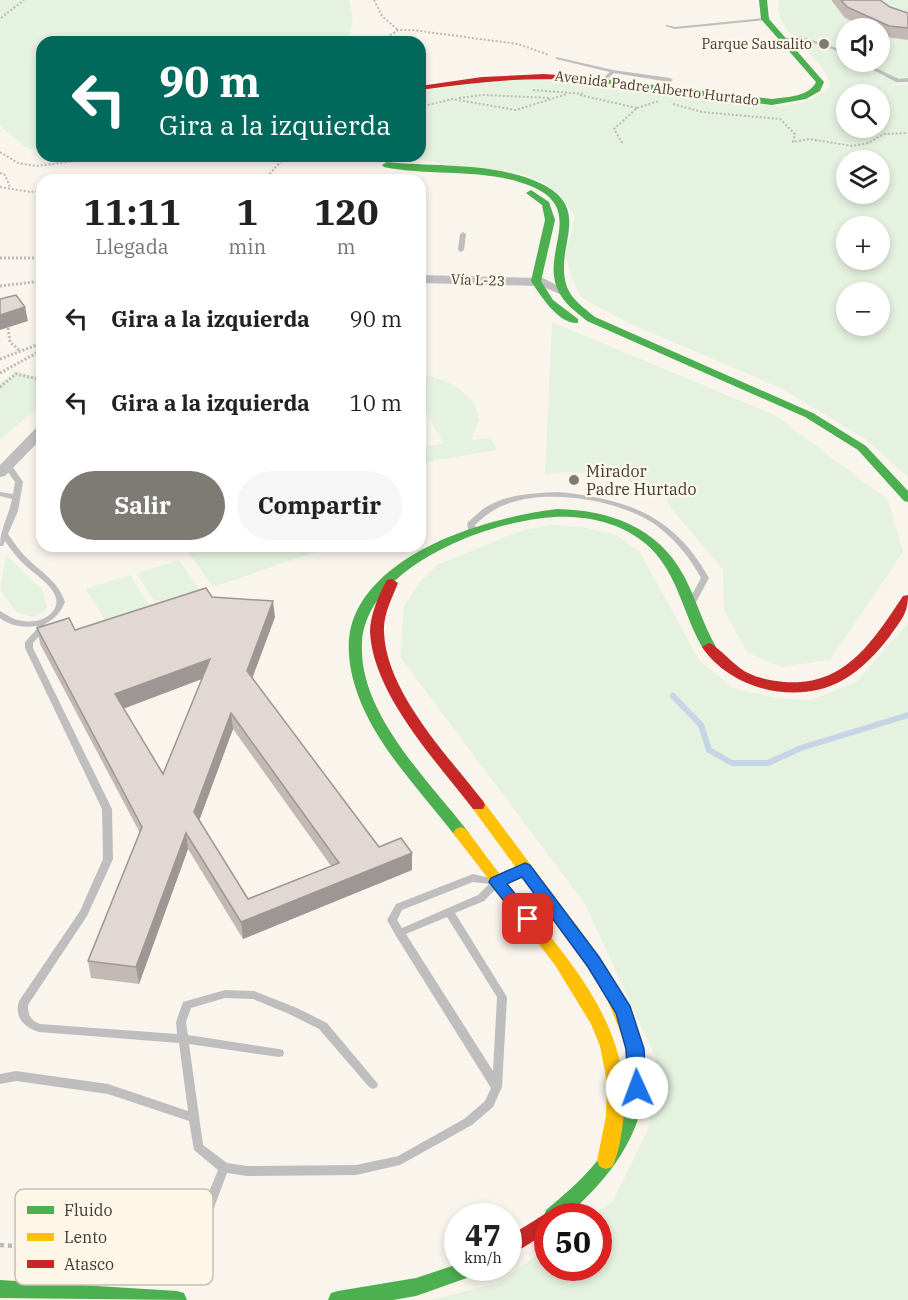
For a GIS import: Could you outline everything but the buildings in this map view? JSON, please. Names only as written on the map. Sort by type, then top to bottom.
[{"type":"main road","points":[[763,0],[765,19]]},
{"type":"main road","name":"Avenida Padre Alberto Hurtado","points":[[426,87],[516,74],[609,76],[755,102],[788,101],[812,94],[820,82],[815,73],[765,19]]},
{"type":"main road","points":[[382,162],[423,170],[497,176],[535,184],[549,191],[561,202],[568,220],[559,256],[558,274],[562,291],[568,302],[591,319],[809,415],[862,448],[908,498]]},
{"type":"main road","points":[[382,162],[398,171],[412,174]]},
{"type":"main road","points":[[426,176],[500,182],[534,194],[546,204],[550,220],[536,281],[549,302],[591,331],[722,377]]},
{"type":"main road","points":[[606,1161],[614,1126],[616,1091],[614,1068],[601,1028],[560,962],[395,747],[362,685],[355,645],[358,619],[376,590],[401,572],[473,532],[506,519],[536,513],[567,512],[613,521],[640,533],[660,549],[674,569],[700,634],[718,660],[729,669],[770,686],[801,688],[830,684],[850,674],[876,647],[908,599]]},
{"type":"main road","points":[[401,572],[386,594],[378,618],[379,655],[388,676],[405,706],[615,994],[630,1030],[637,1068],[634,1110],[628,1132],[586,1186],[567,1203]]},
{"type":"main road","points":[[338,1300],[416,1287],[444,1277]]},
{"type":"main road","points":[[0,1289],[106,1293],[177,1300]]},
{"type":"street","name":"Vía L-23","points":[[536,281],[549,279],[558,274]]},
{"type":"street","name":"Vía L-23","points":[[426,279],[536,281],[547,283],[562,291]]},
{"type":"street","points":[[4,469],[36,436]]},
{"type":"lane","points":[[667,26],[675,28],[765,19]]},
{"type":"lane","points":[[782,39],[799,37],[836,50]]},
{"type":"lane","points":[[558,58],[609,76],[670,80]]},
{"type":"lane","points":[[880,72],[898,81],[908,80]]},
{"type":"lane","points":[[460,250],[463,234]]},
{"type":"lane","points":[[0,544],[14,511],[19,482],[14,472],[4,469]]},
{"type":"lane","points":[[0,494],[15,497]]},
{"type":"lane","points":[[473,532],[471,524],[480,512],[525,498],[576,496],[626,507],[663,527],[696,559],[705,578],[689,608]]},
{"type":"lane","points":[[0,614],[8,621],[22,625],[40,623],[59,609],[60,595],[25,561],[4,534]]},
{"type":"lane","points":[[40,623],[40,631],[29,642],[28,648],[106,809],[108,860],[84,912],[23,1004],[23,1015],[30,1024],[39,1028],[184,1040],[279,1053]]},
{"type":"lane","points":[[399,933],[481,898],[497,882],[525,869]]},
{"type":"lane","points":[[497,882],[473,878],[399,907],[392,920],[497,1087]]},
{"type":"lane","points":[[373,1084],[324,1026],[254,995],[225,994],[187,1005],[181,1022],[198,1147],[224,1168],[247,1171],[356,1170],[400,1160],[468,1122],[489,1104],[497,1087],[502,997],[449,911]]},
{"type":"lane","points":[[0,1079],[16,1076],[108,1089],[195,1118]]},
{"type":"lane","points":[[213,1196],[224,1168]]},
{"type":"path","points":[[1,18],[24,0]]},
{"type":"path","points":[[374,0],[382,16],[398,30],[518,44],[558,58]]},
{"type":"path","points":[[389,36],[398,30]]},
{"type":"path","points":[[529,90],[606,96]]},
{"type":"path","points":[[453,99],[516,110],[570,93],[637,108]]},
{"type":"path","points":[[426,106],[483,95],[555,98]]},
{"type":"path","points":[[623,144],[614,129],[637,108],[660,101],[650,100]]},
{"type":"path","points":[[671,104],[702,112],[780,119],[795,134],[793,142],[809,139],[853,146],[868,143],[884,134],[908,133]]},
{"type":"path","points":[[0,152],[10,161],[23,167],[45,168],[69,162]]},
{"type":"path","points":[[270,174],[280,162]]},
{"type":"path","points":[[0,173],[5,175],[10,188]]},
{"type":"path","points":[[0,187],[36,192]]},
{"type":"path","points":[[0,258],[13,260],[36,258]]},
{"type":"path","points":[[0,286],[36,282]]},
{"type":"path","points":[[8,328],[7,340],[11,346],[20,351]]},
{"type":"path","points":[[0,359],[36,345]]},
{"type":"path","points":[[0,373],[36,353]]},
{"type":"path","points":[[0,387],[16,374],[36,379]]},
{"type":"path","points":[[0,1245],[15,1246]]},
{"type":"green space","points":[[0,0],[349,0],[353,21],[349,36],[36,36],[36,149],[28,149],[0,126]]},
{"type":"green space","points":[[779,0],[908,0],[908,82],[890,86],[836,84],[836,138],[890,138],[890,86],[908,84],[908,477],[865,439],[781,388],[628,323],[582,298],[565,256],[575,217],[564,200],[551,188],[538,180],[507,171],[426,161],[426,91],[492,80],[528,79],[779,106],[807,101],[831,85],[818,62],[782,22]]},
{"type":"green space","points":[[552,322],[775,415],[888,500],[903,552],[830,660],[781,667],[748,653],[724,611],[723,570],[671,508],[666,497],[613,475],[567,472],[545,474]]},
{"type":"green space","points":[[15,371],[36,376],[36,409],[2,438],[0,438],[0,384]]},
{"type":"green space","points":[[426,376],[449,383],[466,394],[477,410],[479,420],[471,440],[491,438],[497,450],[426,462],[426,447],[443,443],[426,412]]},
{"type":"green space","points":[[550,525],[581,527],[617,535],[640,552],[699,660],[733,688],[777,698],[811,700],[856,682],[908,623],[908,1300],[431,1300],[501,1281],[522,1281],[522,1266],[534,1257],[534,1281],[612,1281],[610,1203],[649,1128],[656,1059],[585,904],[400,657],[404,606],[419,583],[437,565],[520,531]]},
{"type":"green space","points":[[188,552],[316,552],[213,587]]},
{"type":"green space","points":[[6,555],[43,590],[47,610],[33,617],[16,612],[0,590]]},
{"type":"green space","points":[[179,560],[204,596],[160,610],[136,573]]},
{"type":"green space","points":[[130,575],[154,612],[109,627],[86,589]]},
{"type":"waterway","points":[[673,696],[701,725],[709,750],[732,763],[768,763],[801,748],[908,715]]},
{"type":"traffic: fast","points":[[586,79],[772,102],[803,97],[817,89],[820,82],[765,19],[763,0]]},
{"type":"traffic: fast","points":[[387,165],[497,174],[538,186],[553,195],[563,208],[565,222],[559,270],[562,287],[571,303],[591,319],[809,415],[862,448],[908,498]]},
{"type":"traffic: fast","points":[[531,193],[546,204],[550,220],[536,281],[549,302],[574,321]]},
{"type":"traffic: fast","points":[[461,833],[393,745],[366,696],[358,670],[355,643],[361,615],[377,590],[402,568],[432,550],[465,535],[530,516],[557,513],[582,514],[606,519],[640,534],[661,551],[678,577],[709,647]]},
{"type":"traffic: fast","points":[[568,1203],[594,1177],[617,1146],[626,1130],[636,1094]]},
{"type":"traffic: fast","points":[[338,1300],[416,1287],[444,1277]]},
{"type":"traffic: fast","points":[[0,1289],[177,1300]]},
{"type":"traffic: slow","points":[[478,805],[583,947],[612,992],[624,1016],[632,1041],[637,1067],[636,1094]]},
{"type":"traffic: slow","points":[[461,833],[575,981],[599,1024],[614,1070],[616,1093],[613,1127],[606,1161]]},
{"type":"traffic: jam","points":[[426,87],[503,78],[544,76],[586,79]]},
{"type":"traffic: jam","points":[[392,583],[380,612],[377,631],[380,652],[388,675],[415,722],[478,805]]},
{"type":"traffic: jam","points":[[709,647],[721,661],[743,677],[770,685],[796,687],[818,685],[853,668],[868,654],[908,599]]},
{"type":"traffic: jam","points":[[522,1239],[534,1230]]},
{"type":"place","name":"Parque Sausalito","points":[[824,44]]},
{"type":"place","name":"Mirador Padre Hurtado","points":[[574,480]]},
{"type":"route","points":[[528,919],[497,882],[525,869],[594,962],[624,1011],[635,1049],[637,1088]]}]
